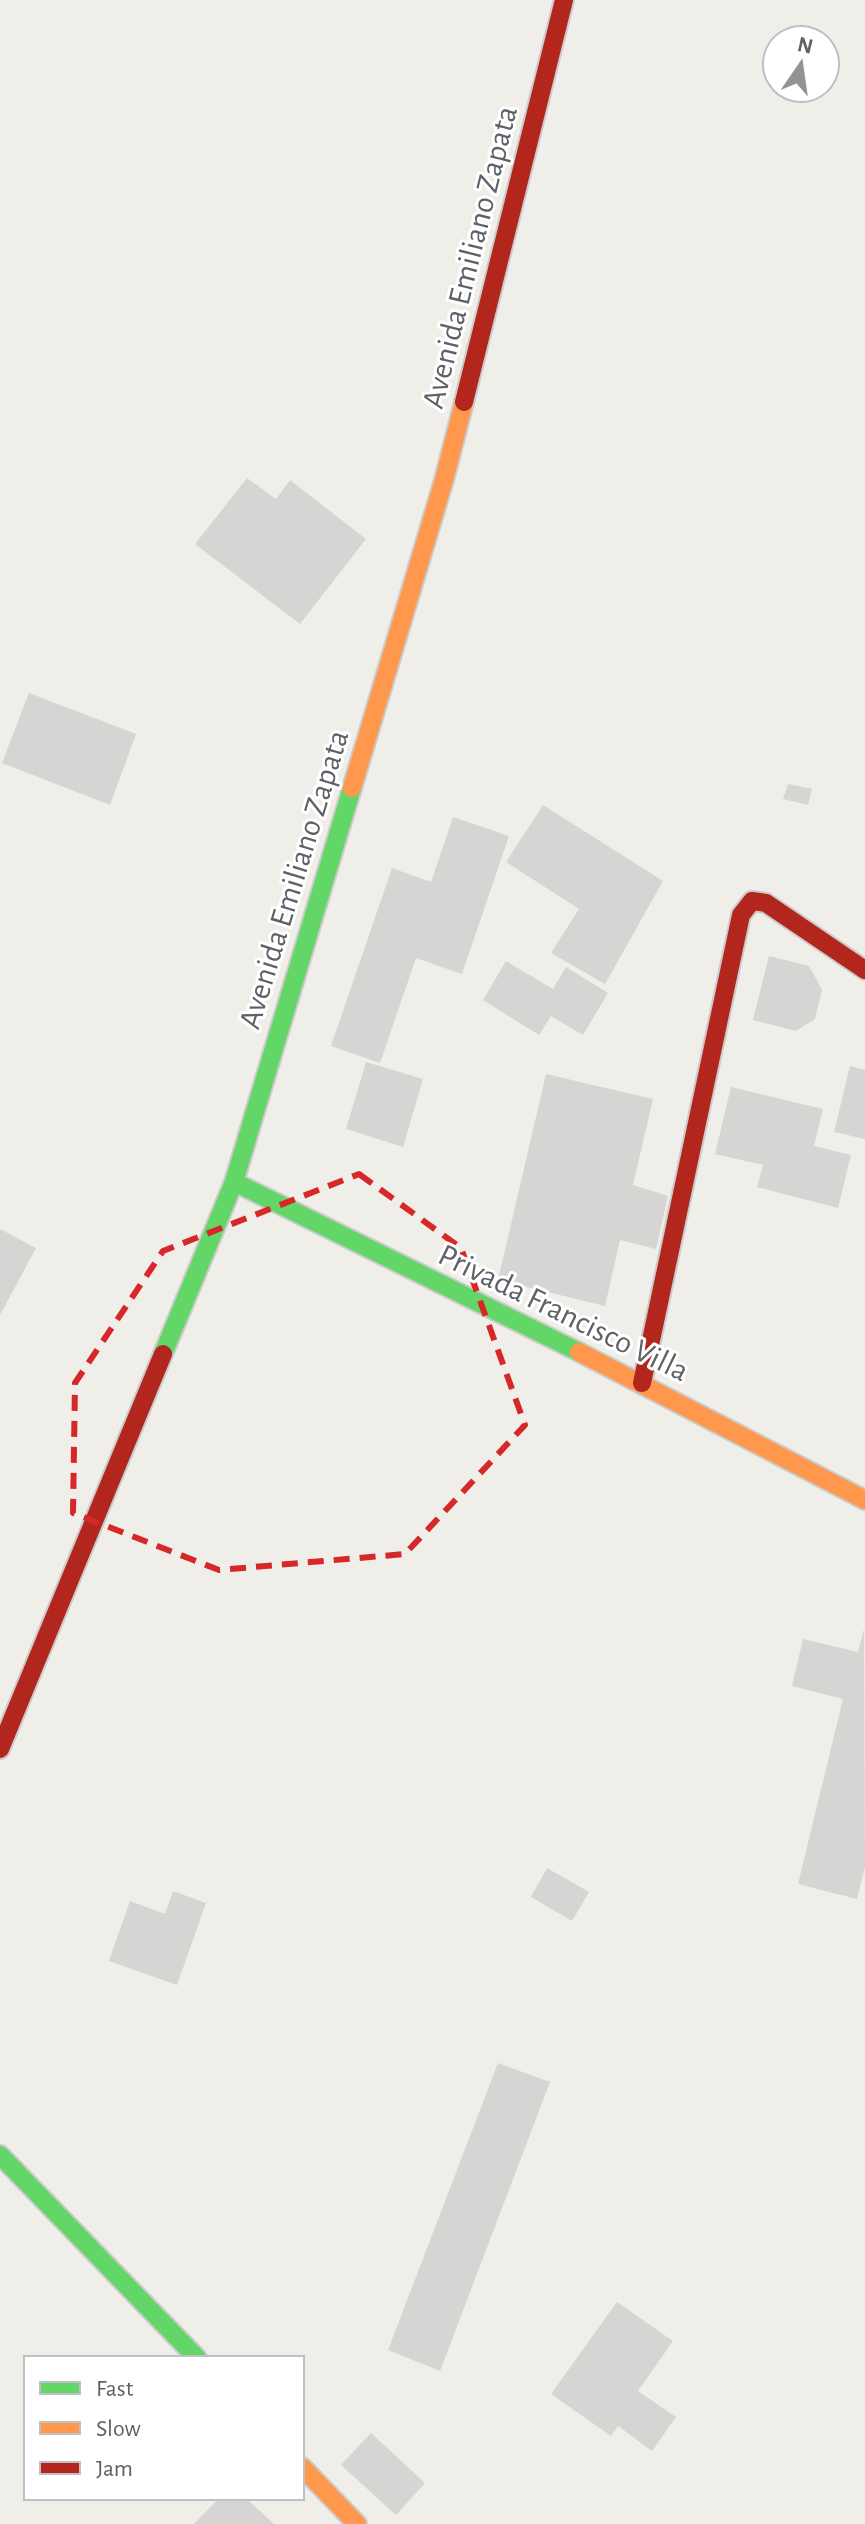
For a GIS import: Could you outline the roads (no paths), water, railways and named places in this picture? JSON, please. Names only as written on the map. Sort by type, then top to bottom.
[{"type":"street","name":"Avenida Emiliano Zapata","points":[[0,1749],[234,1182],[444,480],[564,0]]},
{"type":"street","points":[[642,1383],[741,915],[752,901],[766,903],[865,970]]},
{"type":"street","name":"Privada Francisco Villa","points":[[234,1182],[642,1383],[865,1500]]},
{"type":"street","points":[[0,2155],[195,2356]]},
{"type":"street","points":[[304,2469],[357,2524]]}]
